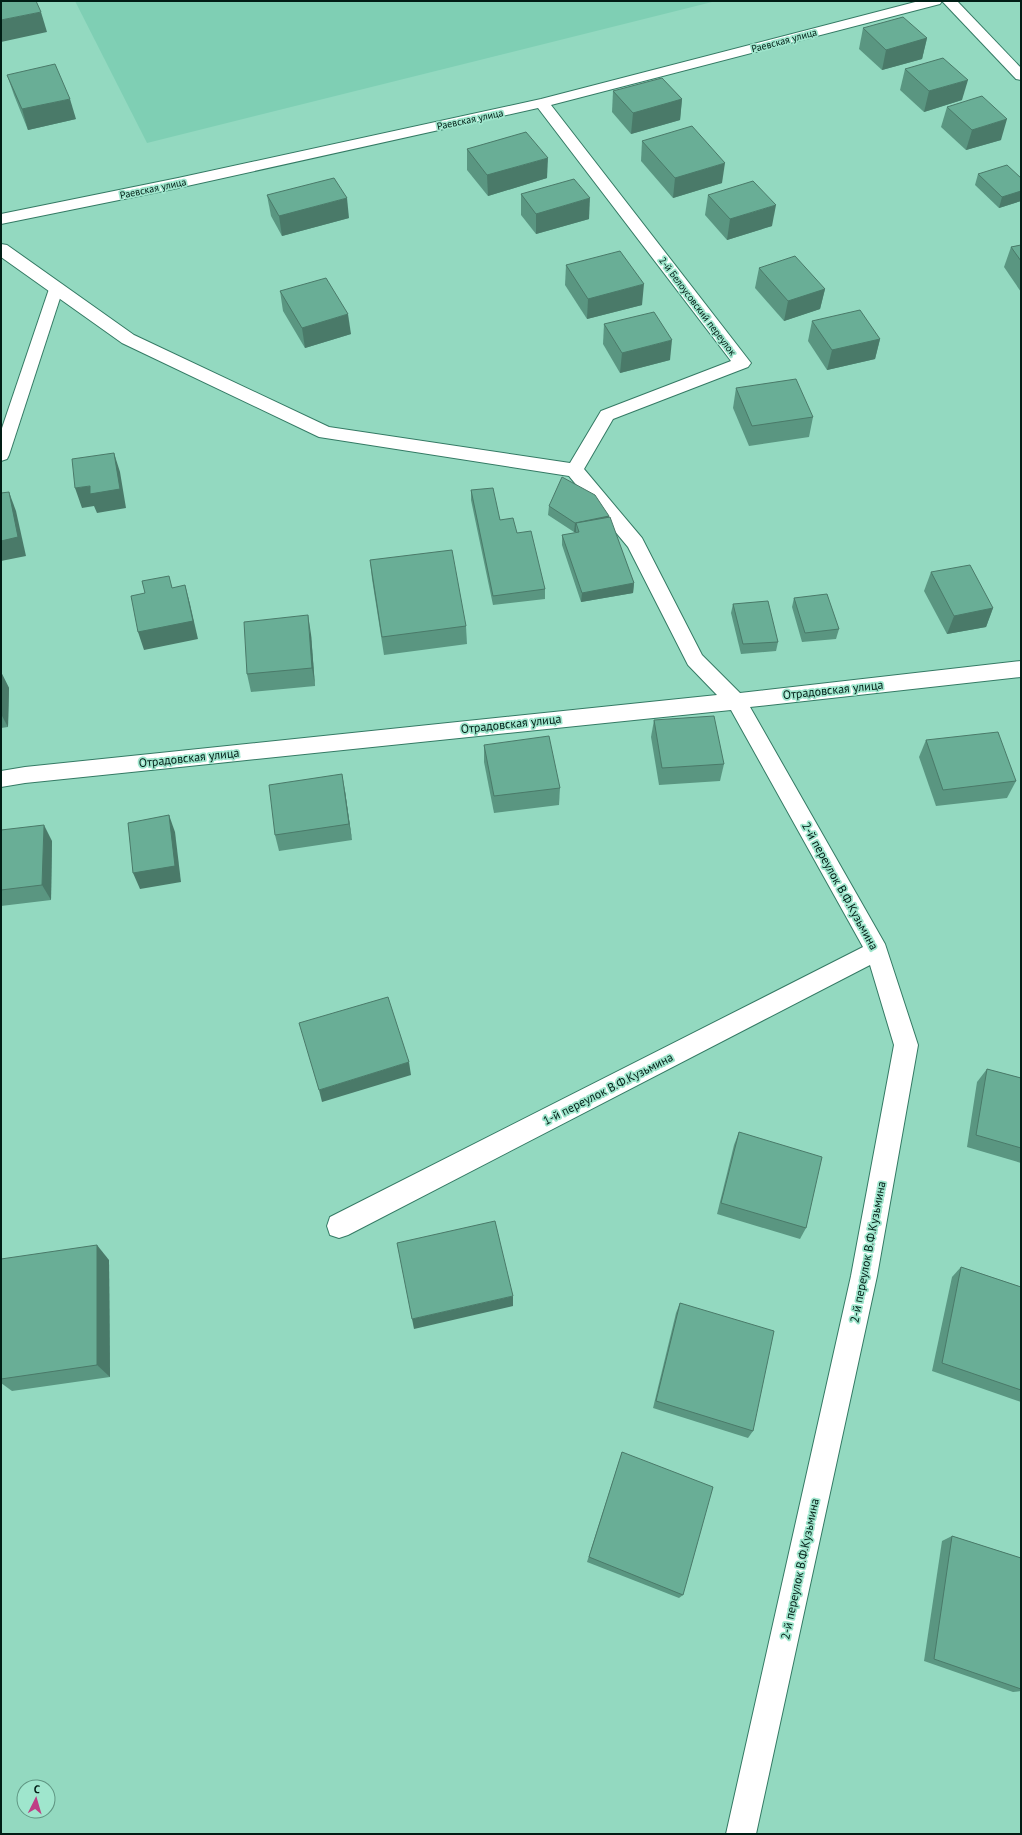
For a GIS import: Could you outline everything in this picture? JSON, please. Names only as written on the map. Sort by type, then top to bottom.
[{"type":"street","name":"Раевская улица","points":[[1,219],[178,183],[542,103],[935,1]]},
{"type":"street","points":[[949,1],[1021,76]]},
{"type":"street","name":"2-й Белоусовский переулок","points":[[542,103],[742,364],[607,415],[575,470]]},
{"type":"street","points":[[1,249],[128,339],[326,433],[575,470]]},
{"type":"street","name":"2-й переулок В.Ф.Кузьмина","points":[[575,470],[635,543],[695,660],[736,701],[877,951],[906,1045],[864,1276],[741,1834]]},
{"type":"street","name":"Отрадовская улица","points":[[1,779],[25,775],[736,701],[1021,669]]},
{"type":"street","name":"1-й переулок В.Ф.Кузьмина","points":[[339,1226],[877,951]]},
{"type":"lane","points":[[1,455],[56,289]]},
{"type":"shaded area","points":[[75,1],[716,1],[147,143]]},
{"type":"building","points":[[1,1],[36,1],[41,12],[1,20]]},
{"type":"building","points":[[903,17],[927,38],[886,50],[863,28]]},
{"type":"building","points":[[943,58],[968,80],[929,91],[905,69]]},
{"type":"building","points":[[55,64],[70,99],[22,109],[7,75]]},
{"type":"building","points":[[662,78],[682,99],[633,113],[613,91]]},
{"type":"building","points":[[982,96],[1007,119],[972,130],[947,107]]},
{"type":"building","points":[[692,126],[725,163],[675,178],[642,141]]},
{"type":"building","points":[[526,132],[548,158],[487,175],[467,149]]},
{"type":"building","points":[[1007,165],[1021,178],[1021,191],[1002,197],[978,174]]},
{"type":"building","points":[[334,178],[347,198],[279,216],[267,195]]},
{"type":"building","points":[[574,179],[590,198],[536,214],[521,194]]},
{"type":"building","points":[[753,181],[776,205],[730,219],[708,195]]},
{"type":"building","points":[[1021,245],[1021,261],[1011,247]]},
{"type":"building","points":[[620,251],[644,284],[588,299],[566,265]]},
{"type":"building","points":[[795,256],[825,289],[788,301],[759,268]]},
{"type":"building","points":[[326,278],[348,314],[302,328],[280,291]]},
{"type":"building","points":[[860,310],[880,339],[832,350],[812,321]]},
{"type":"building","points":[[654,312],[672,340],[622,353],[604,324]]},
{"type":"building","points":[[796,379],[813,417],[752,426],[736,388]]},
{"type":"building","points":[[114,453],[120,489],[90,494],[90,486],[75,488],[72,459]]},
{"type":"building","points":[[562,477],[595,495],[609,516],[575,523],[549,506]]},
{"type":"building","points":[[493,488],[500,520],[513,518],[517,533],[531,531],[545,589],[493,596],[471,490]]},
{"type":"building","points":[[9,492],[18,537],[1,541],[1,493]]},
{"type":"building","points":[[610,517],[634,583],[582,593],[562,535],[579,532],[576,523]]},
{"type":"building","points":[[452,550],[466,626],[382,637],[370,560]]},
{"type":"building","points":[[970,565],[993,608],[954,616],[931,572]]},
{"type":"building","points":[[169,576],[172,588],[185,585],[193,621],[138,632],[131,596],[145,593],[142,581]]},
{"type":"building","points":[[827,594],[839,629],[805,633],[794,598]]},
{"type":"building","points":[[768,601],[778,642],[743,644],[733,604]]},
{"type":"building","points":[[308,615],[312,668],[247,674],[244,622]]},
{"type":"building","points":[[714,716],[724,764],[662,768],[654,720]]},
{"type":"building","points":[[998,732],[1016,781],[943,790],[926,740]]},
{"type":"building","points":[[549,736],[560,788],[494,796],[484,745]]},
{"type":"building","points":[[342,774],[349,824],[275,835],[269,785]]},
{"type":"building","points":[[169,815],[175,866],[133,873],[128,823]]},
{"type":"building","points":[[44,825],[42,885],[1,890],[1,830]]},
{"type":"building","points":[[388,997],[409,1062],[319,1090],[299,1023]]},
{"type":"building","points":[[987,1069],[1021,1078],[1021,1148],[976,1135]]},
{"type":"building","points":[[739,1132],[822,1157],[806,1228],[721,1203]]},
{"type":"building","points":[[495,1221],[513,1296],[412,1319],[397,1243]]},
{"type":"building","points":[[97,1245],[97,1365],[1,1379],[1,1259]]},
{"type":"building","points":[[961,1267],[1021,1287],[1021,1390],[942,1363]]},
{"type":"building","points":[[680,1303],[774,1331],[753,1431],[656,1401]]},
{"type":"building","points":[[622,1452],[713,1487],[683,1595],[589,1557]]},
{"type":"building","points":[[952,1536],[1021,1558],[1021,1689],[934,1659]]}]
